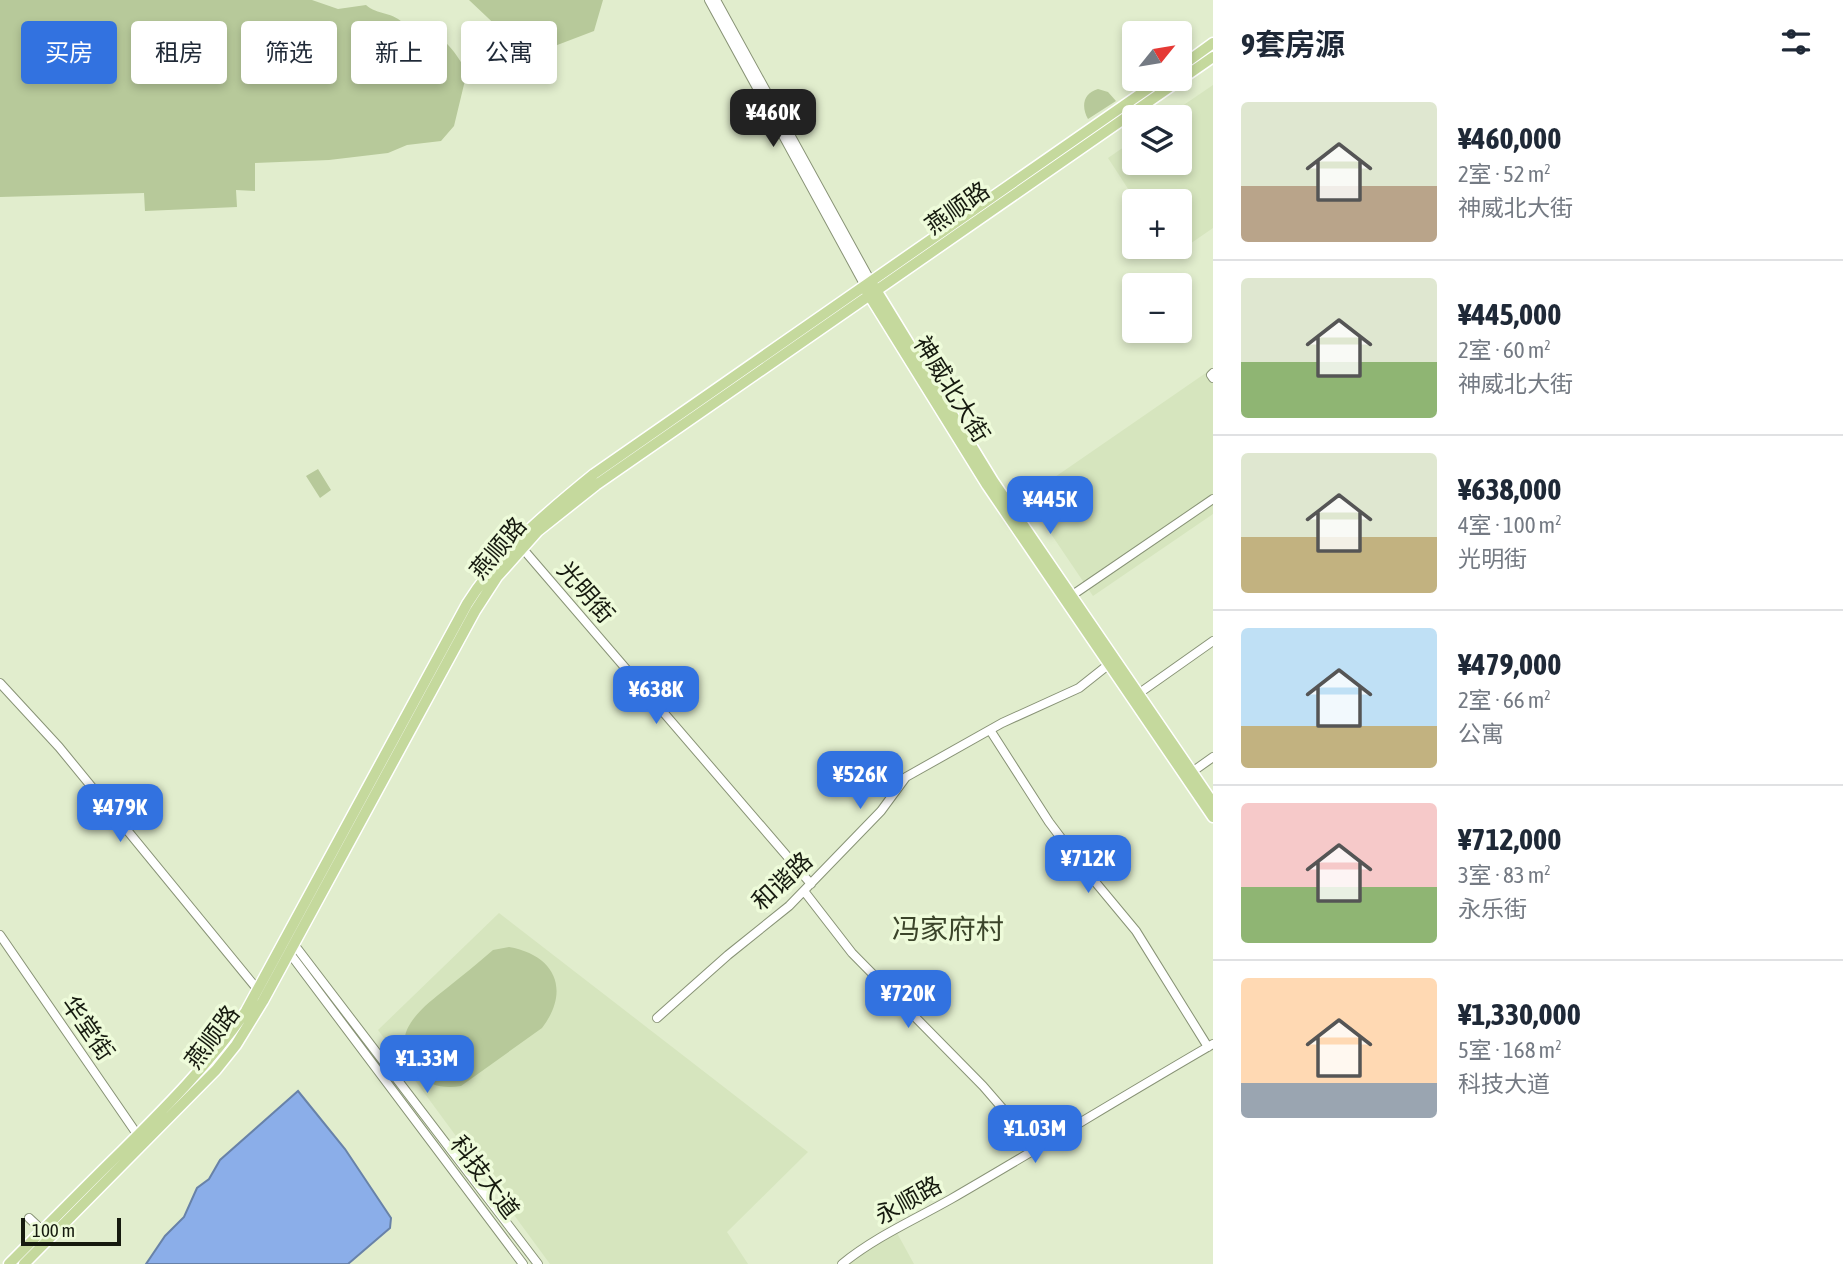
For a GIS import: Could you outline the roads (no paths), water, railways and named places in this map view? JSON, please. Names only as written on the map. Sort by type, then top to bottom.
[{"type":"main road","points":[[1192,58],[1213,43]]},
{"type":"main road","name":"燕顺路","points":[[9,1264],[46,1234],[216,1070],[236,1045],[263,1001],[446,641],[490,570],[533,524],[594,474],[1213,57]]},
{"type":"main road","name":"燕顺路","points":[[142,1139],[207,1063],[289,946],[454,647],[497,577],[538,531],[596,485],[869,287],[1145,91]]},
{"type":"main road","name":"神威北大街","points":[[869,287],[993,481],[1213,803]]},
{"type":"main road","name":"神威北大街","points":[[869,287],[987,485],[1213,817]]},
{"type":"main road","name":"燕顺路","points":[[24,1264],[46,1234]]},
{"type":"street","name":"神威北大街","points":[[709,0],[869,287]]},
{"type":"street","name":"神威北大街","points":[[716,0],[869,287]]},
{"type":"street","points":[[1071,596],[1213,499]]},
{"type":"street","name":"光明街","points":[[523,549],[811,884]]},
{"type":"street","points":[[1138,694],[1213,642]]},
{"type":"street","name":"和谐路","points":[[657,1018],[804,891],[881,811],[906,777],[990,730],[1079,688],[1108,665]]},
{"type":"street","points":[[0,682],[59,747],[258,990]]},
{"type":"street","points":[[990,730],[1049,822],[1136,930],[1210,1046]]},
{"type":"street","points":[[1192,772],[1213,757]]},
{"type":"street","points":[[804,891],[852,953],[983,1086],[1036,1147]]},
{"type":"street","name":"华堂街","points":[[0,935],[142,1139]]},
{"type":"street","name":"科技大道","points":[[289,946],[523,1264]]},
{"type":"street","name":"科技大道","points":[[289,946],[538,1264]]},
{"type":"street","name":"永顺路","points":[[842,1264],[865,1245],[950,1199],[1210,1046]]},
{"type":"street","points":[[29,1218],[46,1234]]},
{"type":"water","points":[[298,1091],[345,1149],[391,1218],[390,1228],[348,1264],[146,1264],[165,1236],[184,1217],[197,1188],[209,1179],[220,1160]]},
{"type":"district","name":"冯家府村","points":[[948,929]]}]
